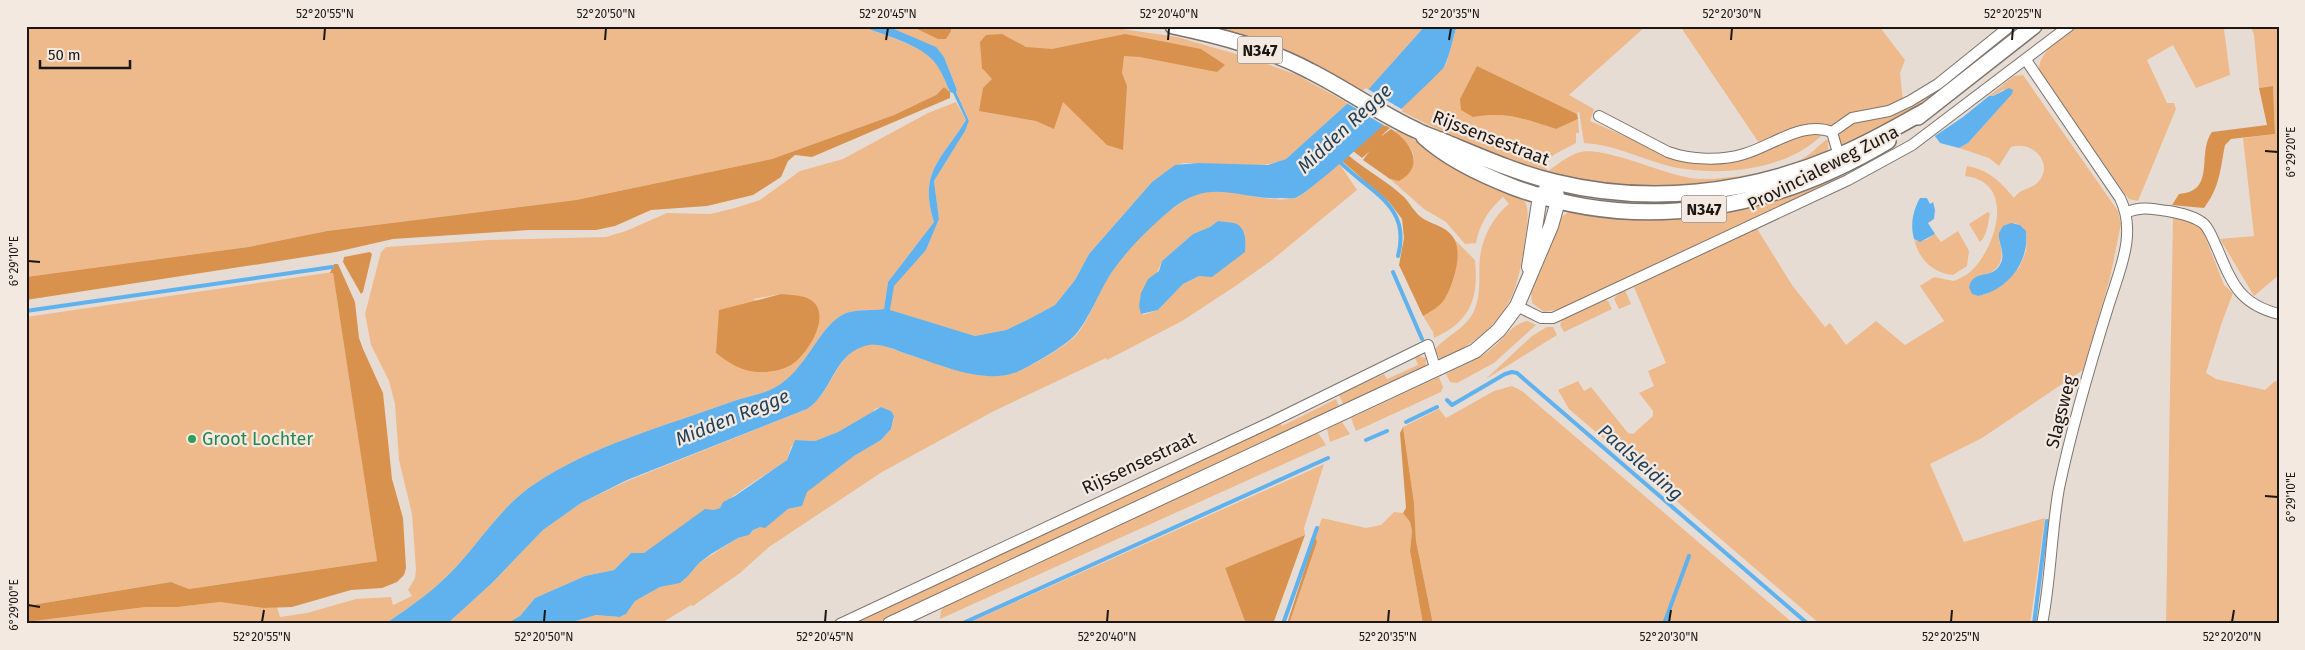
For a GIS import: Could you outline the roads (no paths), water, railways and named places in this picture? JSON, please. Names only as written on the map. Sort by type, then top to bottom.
[{"type":"main road","name":"N347","points":[[1172,26],[1243,44],[1308,69],[1409,126]]},
{"type":"main road","name":"Provincialeweg Zuna","points":[[1540,196],[1558,201],[1622,211],[1674,211],[1704,209],[1740,203],[1783,191],[1840,162],[1888,141],[2034,26]]},
{"type":"main road","name":"Rijssensestraat","points":[[1409,126],[1473,154],[1554,182]]},
{"type":"main road","name":"Rijssensestraat","points":[[1409,126],[1439,151],[1490,178],[1540,196]]},
{"type":"main road","name":"Provincialeweg Zuna","points":[[1554,182],[1614,192],[1698,192],[1760,182],[1808,168],[1840,162]]},
{"type":"main road","name":"Rijssensestraat","points":[[1527,282],[1534,219],[1540,196],[1554,182]]},
{"type":"main road","name":"Rijssensestraat","points":[[890,624],[1470,354],[1487,342],[1503,326],[1517,306],[1551,226],[1558,201],[1554,182]]},
{"type":"street","name":"Provincialeweg Zuna","points":[[1599,116],[1679,156],[1717,158],[1744,154],[1809,128],[1832,132],[1852,118],[1889,111],[1938,84],[2010,26]]},
{"type":"street","name":"Provincialeweg Zuna","points":[[1517,306],[1538,317],[1553,318],[1848,180],[1912,145],[2070,26]]},
{"type":"street","points":[[2026,60],[2120,198],[2127,212],[2143,207],[2175,212],[2200,221],[2209,232],[2231,281],[2238,291],[2253,305],[2279,314]]},
{"type":"street","points":[[1832,132],[1840,162]]},
{"type":"street","name":"Slagsweg","points":[[2042,624],[2060,488],[2086,378],[2125,249],[2128,228],[2127,212]]},
{"type":"street","name":"Rijssensestraat","points":[[840,624],[1428,345],[1434,364],[1439,369]]},
{"type":"water","name":"Midden Regge","points":[[861,26],[887,26],[936,47],[944,57],[957,90],[956,92],[969,121],[965,131],[934,181],[939,219],[926,250],[894,286],[890,310],[975,336],[1006,330],[1055,305],[1075,280],[1089,254],[1152,182],[1175,165],[1198,163],[1268,165],[1286,159],[1348,103],[1366,92],[1425,26],[1457,26],[1444,67],[1395,115],[1322,179],[1295,198],[1267,198],[1213,192],[1187,199],[1157,222],[1120,261],[1078,332],[1053,352],[1036,362],[1014,373],[1001,376],[987,376],[946,367],[885,346],[868,345],[862,347],[845,358],[822,394],[807,409],[627,480],[581,503],[543,530],[492,583],[447,624],[385,624],[440,583],[519,495],[553,472],[602,448],[628,438],[774,388],[795,371],[828,327],[837,319],[846,313],[884,309],[888,282],[934,222],[930,205],[929,190],[931,178],[941,156],[966,120],[940,70],[930,57],[912,46]]},
{"type":"water","points":[[2009,88],[2013,90],[2012,94],[1968,143],[1959,148],[1940,143],[1935,136],[1989,96]]},
{"type":"water","points":[[1920,198],[1927,198],[1930,204],[1933,202],[1935,210],[1934,219],[1928,223],[1935,234],[1920,242],[1914,239],[1912,223]]},
{"type":"water","points":[[1218,221],[1234,223],[1241,228],[1245,235],[1245,252],[1212,277],[1199,276],[1183,284],[1158,310],[1141,314],[1139,306],[1141,293],[1148,279],[1159,271],[1162,261],[1193,234],[1210,227]]},
{"type":"water","points":[[2011,223],[2020,225],[2026,231],[2024,253],[2020,263],[2015,272],[1999,288],[1978,296],[1972,294],[1969,287],[1975,277],[1995,271],[1999,267],[2002,260],[2002,249],[1999,233],[2003,226]]},
{"type":"water","points":[[881,407],[891,411],[894,416],[891,429],[881,440],[854,456],[807,492],[802,506],[788,509],[765,528],[760,527],[753,530],[749,535],[738,538],[711,554],[699,563],[680,583],[660,587],[635,601],[626,614],[620,617],[596,615],[566,624],[506,624],[520,616],[535,598],[585,576],[614,570],[631,553],[644,553],[705,509],[714,510],[720,508],[723,502],[735,496],[787,460],[795,440],[815,441],[838,432]]},
{"type":"waterway","name":"Paalsleiding","points":[[1338,160],[1384,200],[1393,211],[1399,224],[1401,238],[1398,256]]},
{"type":"waterway","points":[[26,311],[332,267]]},
{"type":"waterway","name":"Paalsleiding","points":[[1393,272],[1422,339]]},
{"type":"waterway","name":"Paalsleiding","points":[[1447,400],[1452,405],[1505,374],[1517,373],[1808,624]]},
{"type":"waterway","points":[[1406,422],[1437,407]]},
{"type":"waterway","points":[[1366,440],[1387,431]]},
{"type":"waterway","points":[[961,624],[1328,458]]},
{"type":"waterway","points":[[2034,624],[2047,521]]},
{"type":"waterway","points":[[1283,624],[1317,528]]},
{"type":"waterway","points":[[1664,624],[1689,556]]},
{"type":"place","name":"Groot Lochter","points":[[192,439]]}]
